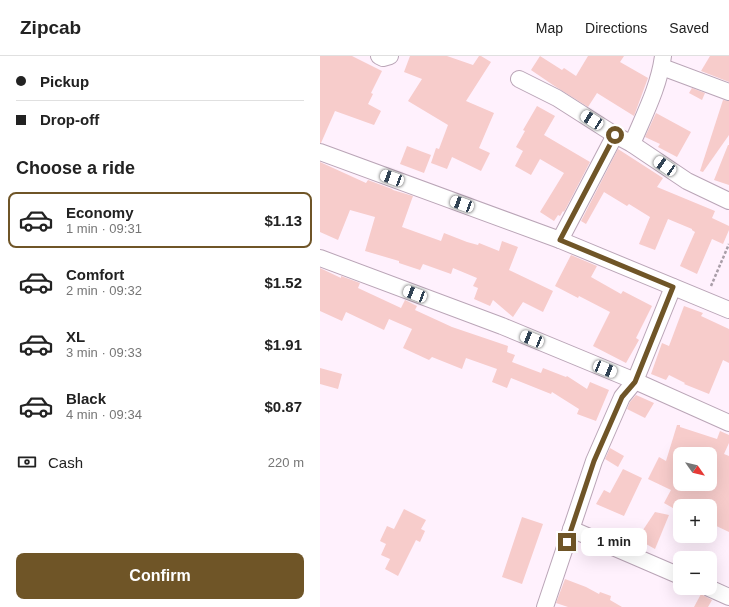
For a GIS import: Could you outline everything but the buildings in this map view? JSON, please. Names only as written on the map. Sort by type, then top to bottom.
[{"type":"street","points":[[379,56],[383,58],[390,56]]},
{"type":"street","points":[[632,144],[651,101],[663,61],[729,92]]},
{"type":"street","points":[[519,79],[558,98],[615,135],[632,144],[687,181],[729,200]]},
{"type":"street","points":[[560,240],[615,135]]},
{"type":"street","points":[[320,152],[560,240],[729,310]]},
{"type":"street","points":[[320,258],[502,326],[729,423]]},
{"type":"street","points":[[545,607],[594,461],[622,397],[635,382],[673,287]]},
{"type":"street","points":[[571,529],[673,573]]},
{"type":"street","points":[[717,592],[729,597]]},
{"type":"path","points":[[705,300],[729,244]]},
{"type":"route","points":[[567,542],[594,461],[622,397],[635,382],[673,287],[600,258],[560,240],[615,135]]}]
